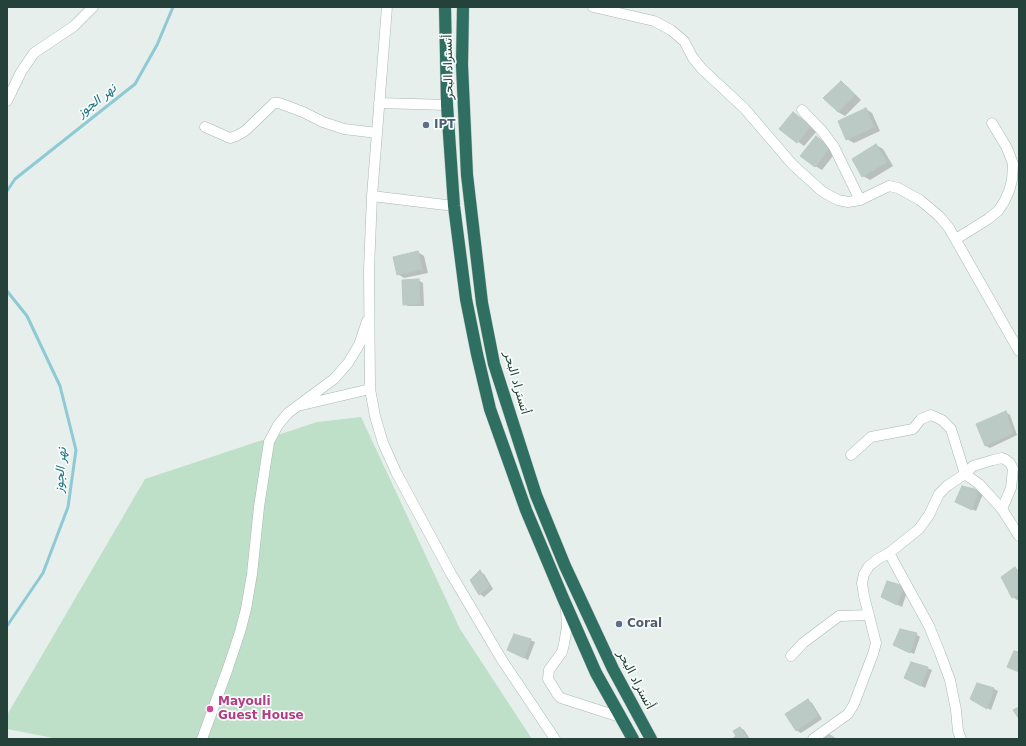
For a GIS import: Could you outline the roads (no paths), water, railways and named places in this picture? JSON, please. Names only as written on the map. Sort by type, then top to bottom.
[{"type":"highway","name":"أتستراد البحر","points":[[445,7],[447,105],[454,206],[466,299],[490,409],[526,510],[563,598],[596,673],[633,739]]},
{"type":"highway","name":"أتستراد البحر","points":[[463,7],[462,65],[466,175],[482,303],[494,364],[536,495],[565,566],[613,669],[651,739]]},
{"type":"street","points":[[7,101],[21,72],[34,53],[74,26],[93,7]]},
{"type":"street","points":[[387,7],[372,196],[369,269],[370,389],[374,416],[383,443],[396,472],[450,572],[502,660],[554,739]]},
{"type":"street","points":[[593,7],[654,20],[671,30],[684,41],[693,58],[702,69],[744,108],[793,165],[823,192],[838,200],[848,202],[860,200],[889,186],[898,188],[920,200],[949,228],[1019,351]]},
{"type":"street","points":[[205,127],[230,138],[245,132],[270,107],[274,104],[280,103],[323,122],[344,129],[377,133]]},
{"type":"street","points":[[379,103],[447,105]]},
{"type":"street","points":[[802,110],[823,132],[834,147],[860,200]]},
{"type":"street","points":[[956,239],[998,211],[1009,191],[1012,180],[1013,164],[1007,148],[992,123]]},
{"type":"street","points":[[372,196],[454,206]]},
{"type":"street","points":[[202,739],[231,661],[246,609],[252,574],[267,450],[271,437],[278,425],[288,413],[334,379],[348,363],[359,345],[370,311]]},
{"type":"street","points":[[296,406],[370,389]]},
{"type":"street","points":[[851,455],[872,438],[913,429],[921,419],[931,415],[942,420],[951,429],[965,474],[979,484],[1002,509],[1019,536]]},
{"type":"street","points":[[813,739],[848,714],[854,704],[876,643],[862,583],[864,574],[869,566],[889,553],[919,529],[929,515],[939,494],[947,486],[965,474],[973,466],[1002,458],[1006,460],[1013,469],[1008,498],[1002,509]]},
{"type":"street","points":[[889,553],[912,592],[929,626],[940,653],[950,680],[956,710],[958,731],[961,739]]},
{"type":"street","points":[[563,598],[567,617],[566,636],[562,652],[549,670],[548,679],[561,698],[620,717]]},
{"type":"street","points":[[791,656],[803,643],[839,616],[869,615]]},
{"type":"waterway","name":"نهر الجوز","points":[[7,191],[15,179],[135,84],[157,45],[173,7]]},
{"type":"waterway","name":"نهر الجوز","points":[[7,291],[27,316],[60,386],[76,450],[68,507],[43,573],[7,626]]},
{"type":"place","name":"IPT","points":[[426,125]]},
{"type":"place","name":"Coral","points":[[619,624]]},
{"type":"place","name":"Mayouli Guest House","points":[[210,709]]}]
